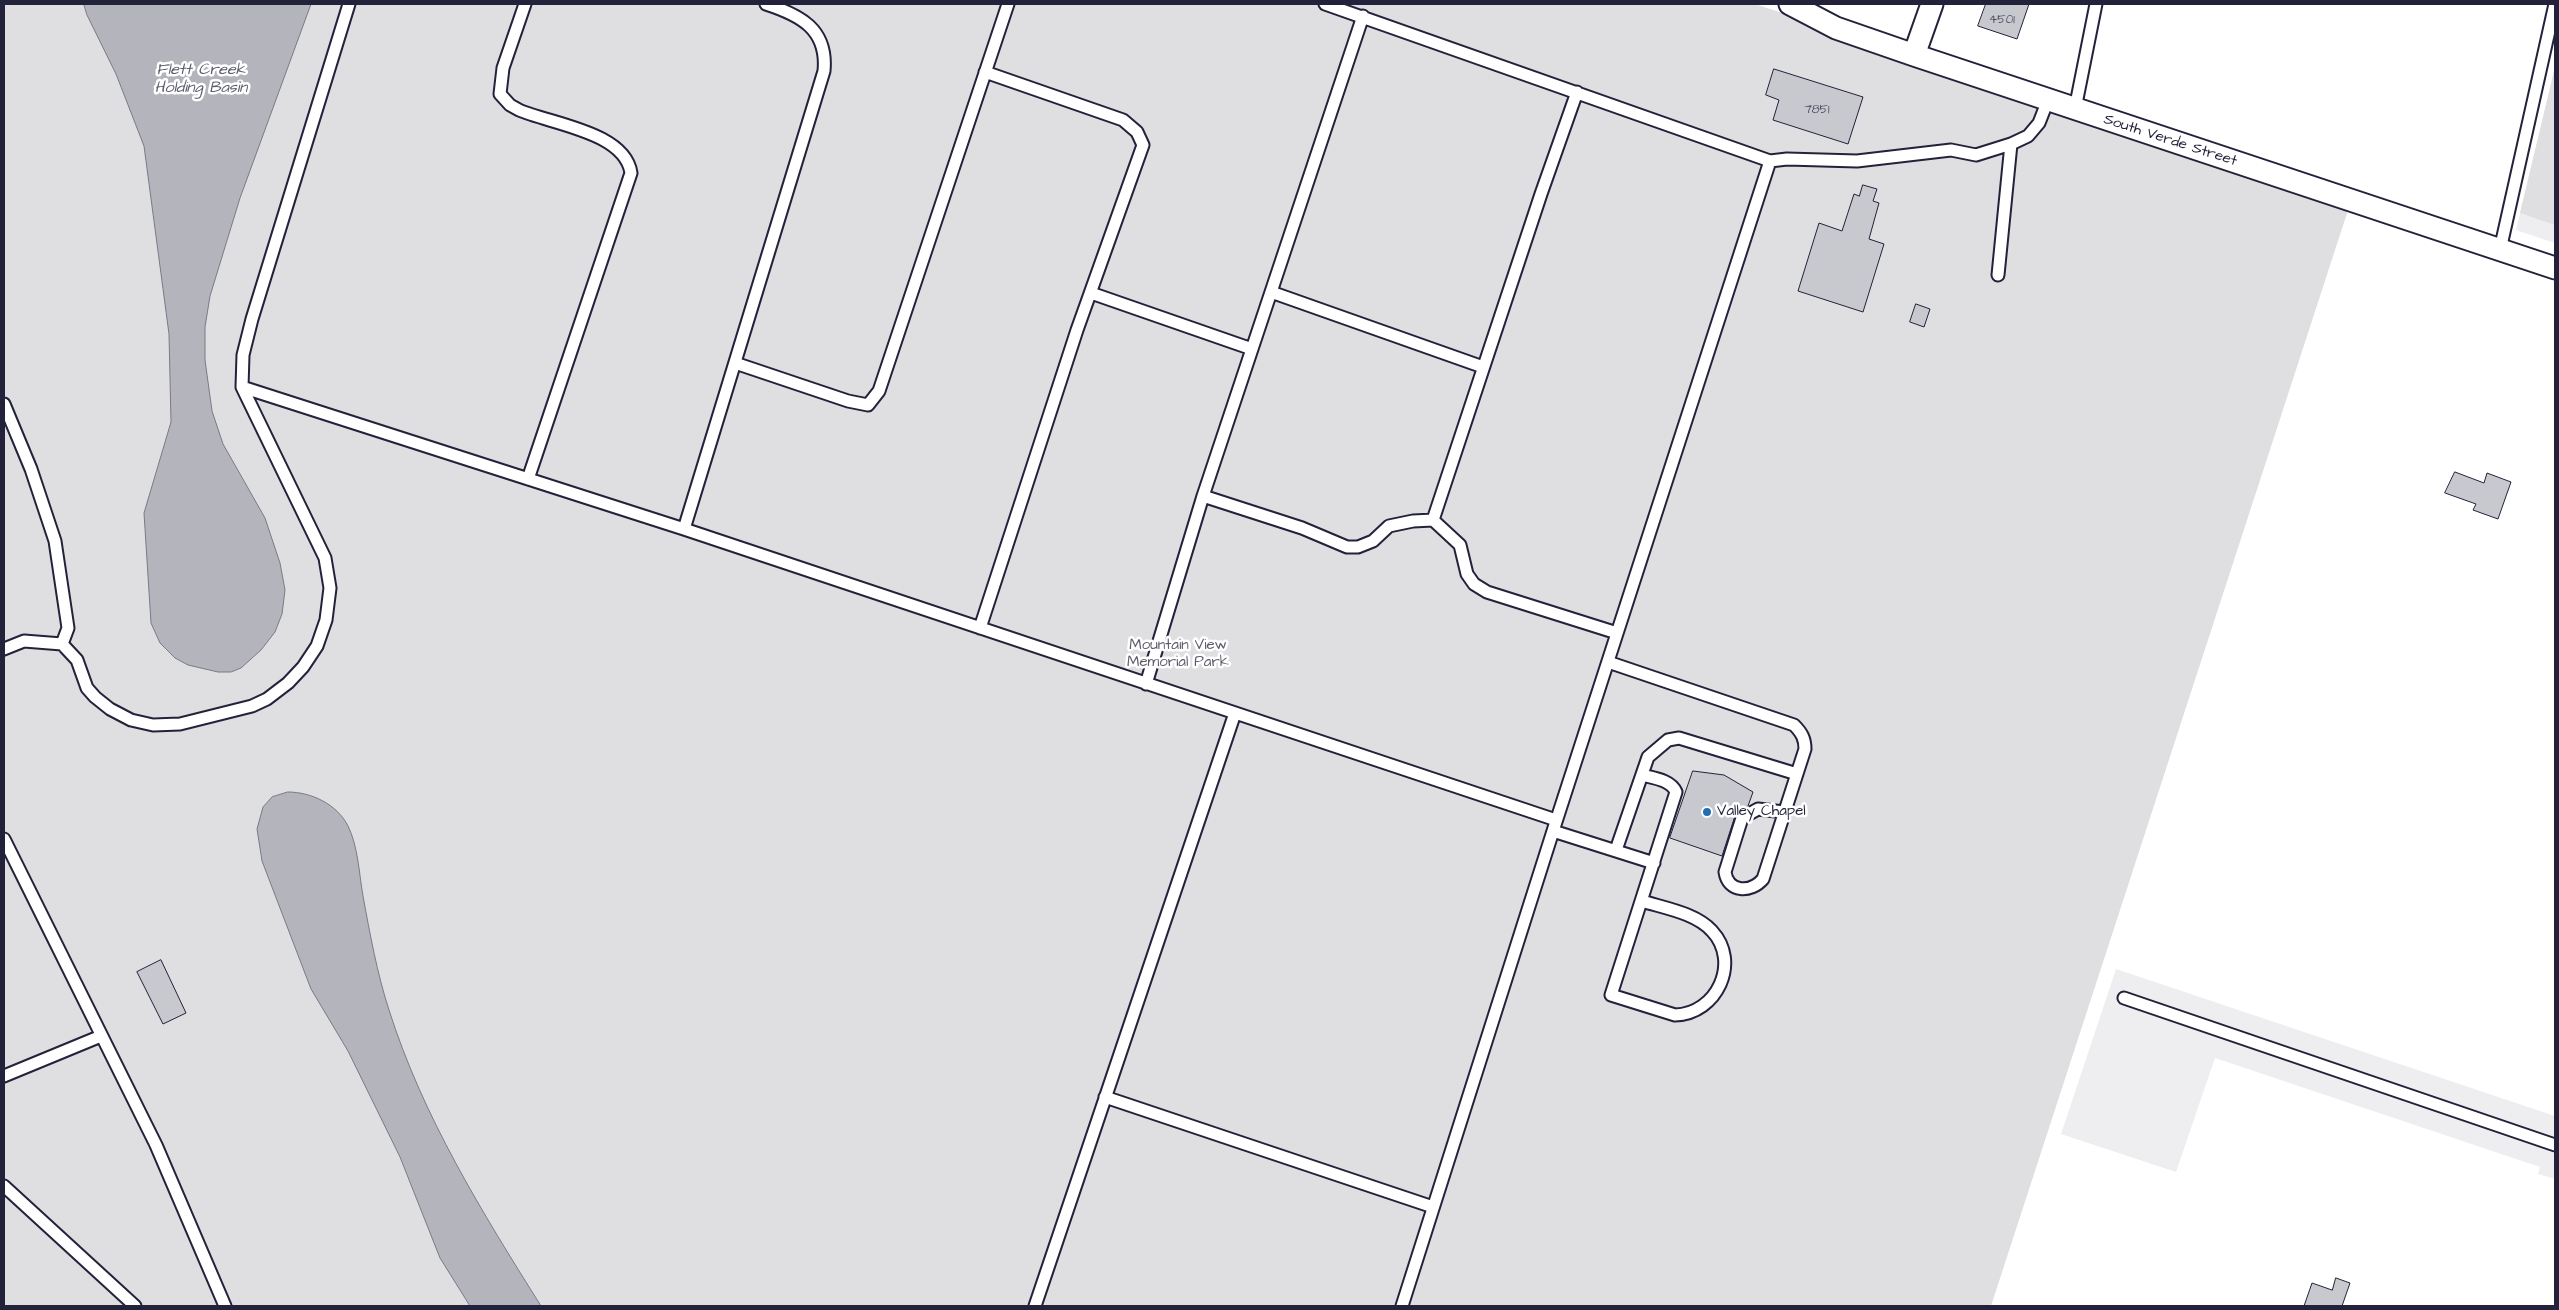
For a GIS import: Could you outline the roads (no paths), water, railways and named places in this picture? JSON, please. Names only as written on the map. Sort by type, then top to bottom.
[{"type":"street","name":"South Verde Street","points":[[1790,4],[1836,28],[1914,56],[2555,268]]},
{"type":"street","points":[[1914,56],[1932,4]]},
{"type":"lane","points":[[4,650],[24,641],[62,644],[77,660],[87,688],[95,697],[126,718],[153,726],[180,724],[252,706],[274,693],[303,667],[317,646],[326,620],[330,588],[325,558],[242,387],[243,355],[252,319],[349,4]]},
{"type":"lane","points":[[525,4],[503,68],[500,94],[510,105],[519,110],[587,133],[610,143],[625,157],[630,173],[528,479]]},
{"type":"lane","points":[[684,529],[817,94],[825,60],[819,36],[810,26],[785,10],[766,4]]},
{"type":"lane","points":[[735,363],[848,401],[868,405],[880,391],[1008,4]]},
{"type":"lane","points":[[1325,4],[1770,161],[1787,159],[1857,161],[1951,150],[1976,155],[2011,144],[2028,136],[2039,123],[2048,100]]},
{"type":"lane","points":[[2075,109],[2096,4]]},
{"type":"lane","points":[[2500,250],[2555,4]]},
{"type":"lane","points":[[1146,684],[1203,496],[1363,16]]},
{"type":"lane","points":[[980,628],[1090,293],[1143,145],[1137,132],[1123,120],[985,72]]},
{"type":"lane","points":[[1433,520],[1577,92]]},
{"type":"lane","points":[[1998,276],[2011,144]]},
{"type":"lane","points":[[1402,1306],[1554,825],[1770,161]]},
{"type":"lane","points":[[1271,292],[1483,367]]},
{"type":"lane","points":[[1090,293],[1252,349]]},
{"type":"lane","points":[[242,387],[684,529],[1235,713],[1554,825],[1654,863]]},
{"type":"lane","points":[[4,404],[31,469],[55,541],[68,628],[62,644]]},
{"type":"lane","points":[[1203,496],[1302,528],[1348,546],[1358,547],[1373,541],[1389,526],[1413,520],[1433,520],[1460,545],[1467,574],[1474,584],[1487,592],[1617,633]]},
{"type":"lane","points":[[1608,662],[1794,726],[1805,740],[1805,750],[1763,879],[1756,887],[1749,889],[1732,886],[1726,881],[1725,872],[1742,818],[1758,809],[1784,812]]},
{"type":"lane","points":[[1035,1306],[1235,713]]},
{"type":"lane","points":[[1616,850],[1648,757],[1668,740],[1679,738],[1797,774]]},
{"type":"lane","points":[[1642,775],[1666,782],[1674,786],[1676,792],[1612,995],[1675,1015],[1684,1015],[1703,1007],[1711,999],[1722,978],[1724,959],[1719,940],[1702,922],[1642,901]]},
{"type":"lane","points":[[4,838],[156,1145],[224,1306]]},
{"type":"lane","points":[[2124,998],[2555,1145]]},
{"type":"lane","points":[[4,1076],[101,1036]]},
{"type":"lane","points":[[1105,1096],[1433,1207]]},
{"type":"lane","points":[[4,1186],[135,1306]]},
{"type":"water","name":"Flett Creek Holding Basin","points":[[84,4],[311,4],[240,198],[210,296],[205,327],[205,360],[212,411],[223,444],[265,518],[280,563],[285,590],[282,614],[275,632],[261,650],[241,668],[231,672],[218,672],[188,665],[175,658],[160,643],[151,623],[144,513],[171,422],[169,334],[144,146],[116,74],[87,15]]},
{"type":"water","points":[[288,792],[306,794],[322,801],[337,811],[348,826],[356,851],[377,968],[403,1050],[436,1126],[497,1235],[541,1306],[470,1306],[440,1258],[400,1157],[348,1051],[311,989],[262,861],[257,829],[263,807],[272,797]]},
{"type":"place","name":"Valley Chapel","points":[[1707,812]]},
{"type":"park label","name":"Mountain View Memorial Park","points":[[1178,654]]}]
